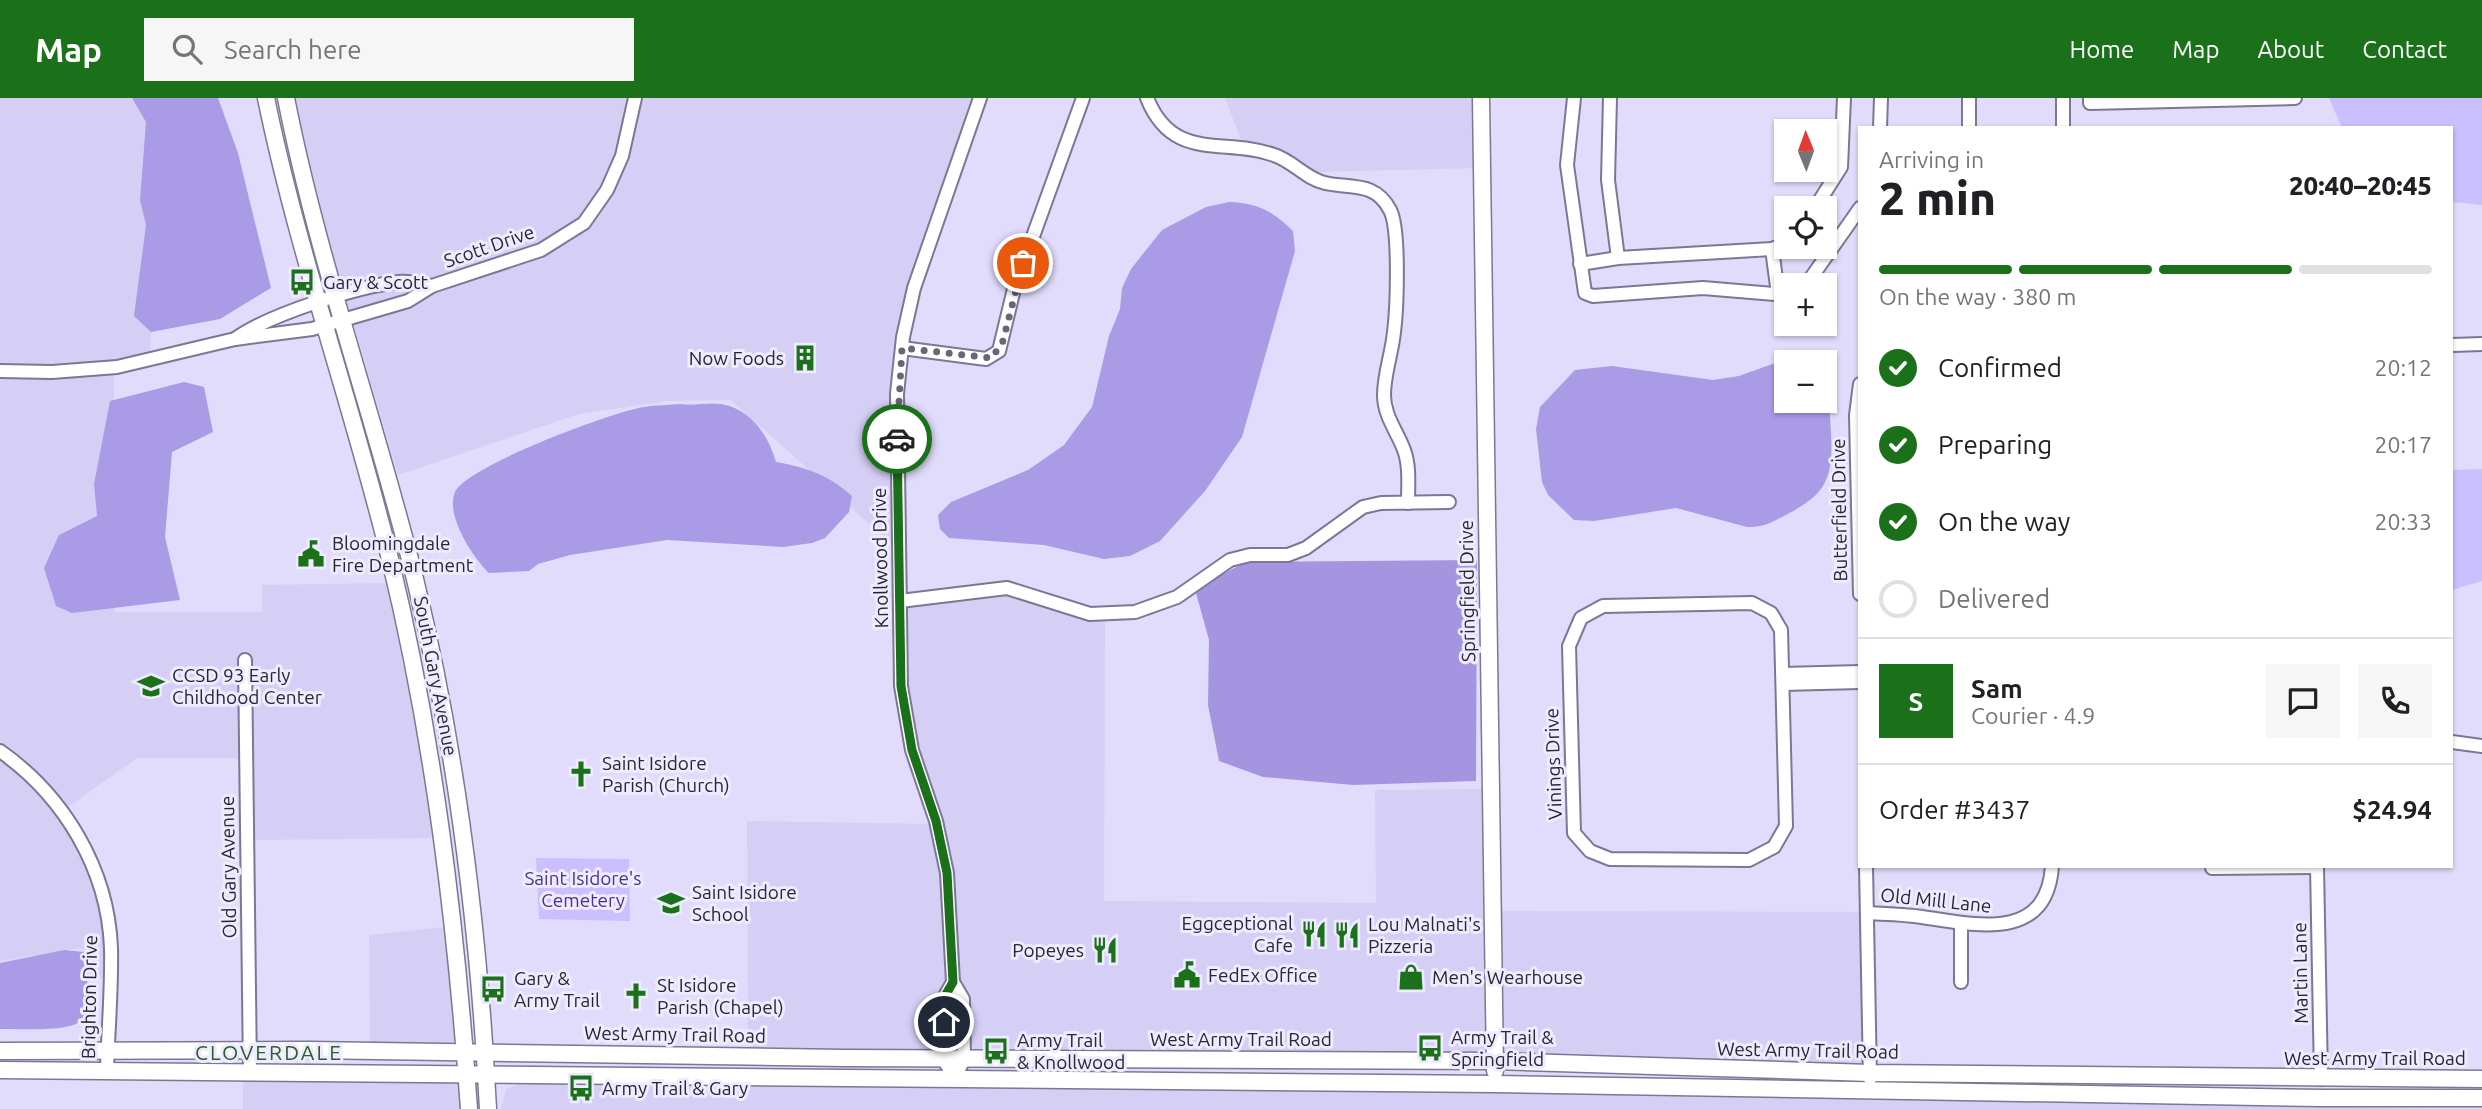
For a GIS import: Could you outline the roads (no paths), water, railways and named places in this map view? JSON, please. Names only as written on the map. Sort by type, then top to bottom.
[{"type":"main road","name":"South Gary Avenue","points":[[267,98],[317,303],[391,560],[421,695],[456,937],[469,1109]]},
{"type":"main road","name":"South Gary Avenue","points":[[286,98],[335,298],[408,555],[453,771],[486,1051],[488,1109]]},
{"type":"main road","name":"Springfield Drive","points":[[1481,98],[1495,1084]]},
{"type":"main road","points":[[391,560],[408,555]]},
{"type":"main road","name":"West Army Trail Road","points":[[0,1051],[486,1051],[943,1059],[1496,1061],[1870,1073],[2482,1079]]},
{"type":"main road","name":"West Army Trail Road","points":[[0,1070],[1495,1084],[2106,1095],[2482,1098]]},
{"type":"main road","points":[[2106,1095],[2107,1076]]},
{"type":"main road","points":[[2322,1098],[2343,1079]]},
{"type":"street","name":"Scott Drive","points":[[0,371],[52,372],[117,367],[235,339],[271,337],[342,322],[408,301],[432,286],[541,250],[584,223],[616,174],[635,98]]},
{"type":"street","name":"Knollwood Drive","points":[[955,1078],[964,1059],[963,999],[953,982],[947,873],[936,821],[912,750],[902,693],[897,413],[902,348],[919,268],[980,98]]},
{"type":"street","points":[[902,348],[986,359],[999,351],[1014,289],[1083,98]]},
{"type":"street","points":[[1147,98],[1159,120],[1188,143],[1277,155],[1316,181],[1358,186],[1383,198],[1392,212],[1395,230],[1395,330],[1384,397],[1387,415],[1404,450],[1408,503]]},
{"type":"street","points":[[1574,98],[1567,165],[1585,293],[1593,296],[1703,288],[1774,293]]},
{"type":"street","points":[[1610,98],[1608,180],[1618,258]]},
{"type":"street","points":[[1823,196],[1841,167],[1844,98]]},
{"type":"street","points":[[1880,126],[1881,98]]},
{"type":"street","points":[[1969,98],[1969,126]]},
{"type":"street","points":[[2063,98],[2063,126]]},
{"type":"street","points":[[2090,98],[2090,103],[2295,98]]},
{"type":"street","points":[[1814,273],[1858,211]]},
{"type":"street","points":[[1580,264],[1618,258],[1772,249],[1777,273]]},
{"type":"street","name":"Scott Drive","points":[[235,339],[251,327],[335,298],[400,281],[432,286]]},
{"type":"street","points":[[2453,345],[2482,344]]},
{"type":"street","name":"Butterfield Drive","points":[[1858,399],[1858,504]]},
{"type":"street","points":[[900,601],[1007,588],[1090,614],[1135,612],[1177,597],[1230,560],[1250,555],[1288,555],[1322,540],[1363,507],[1449,502]]},
{"type":"street","name":"Vinings Drive","points":[[1752,603],[1771,613],[1781,630],[1783,679],[1786,826],[1774,847],[1749,860],[1610,859],[1590,851],[1574,833],[1569,646],[1581,618],[1603,606],[1752,603]]},
{"type":"street","name":"Old Gary Avenue","points":[[245,660],[250,1073]]},
{"type":"street","points":[[1783,679],[1858,672]]},
{"type":"street","points":[[1783,679],[1858,682]]},
{"type":"street","points":[[2453,742],[2482,746]]},
{"type":"street","name":"Brighton Drive","points":[[0,751],[29,773],[64,812],[88,854],[100,888],[111,950],[107,1071]]},
{"type":"street","points":[[1866,868],[1870,1091]]},
{"type":"street","name":"Old Mill Lane","points":[[1867,913],[2003,926],[2024,917],[2042,897],[2051,868]]},
{"type":"street","name":"Martin Lane","points":[[2318,868],[2321,1079]]},
{"type":"street","points":[[1961,923],[1961,982]]},
{"type":"street","name":"Knollwood Drive","points":[[943,1059],[945,996],[953,982]]},
{"type":"street","points":[[943,1059],[955,1078]]},
{"type":"place","name":"Gary & Scott","points":[[302,282]]},
{"type":"place","name":"Now Foods","points":[[805,358]]},
{"type":"place","name":"Bloomingdale Fire Department","points":[[311,554]]},
{"type":"place","name":"CCSD 93 Early Childhood Center","points":[[151,686]]},
{"type":"place","name":"Saint Isidore Parish (Church)","points":[[581,774]]},
{"type":"place","name":"Saint Isidore School","points":[[671,903]]},
{"type":"place","name":"Eggceptional Cafe","points":[[1314,934]]},
{"type":"place","name":"Lou Malnati's Pizzeria","points":[[1347,935]]},
{"type":"place","name":"Popeyes","points":[[1105,950]]},
{"type":"place","name":"FedEx Office","points":[[1187,975]]},
{"type":"place","name":"Men's Wearhouse","points":[[1411,977]]},
{"type":"place","name":"Gary & Army Trail","points":[[493,989]]},
{"type":"place","name":"St Isidore Parish (Chapel)","points":[[636,996]]},
{"type":"place","name":"Army Trail & Springfield","points":[[1430,1048]]},
{"type":"place","name":"Army Trail & Knollwood","points":[[996,1051]]},
{"type":"place","name":"Army Trail & Gary","points":[[581,1088]]},
{"type":"district","name":"CLOVERDALE","points":[[269,1052]]},
{"type":"park label","name":"Saint Isidore's Cemetery","points":[[583,889]]}]
